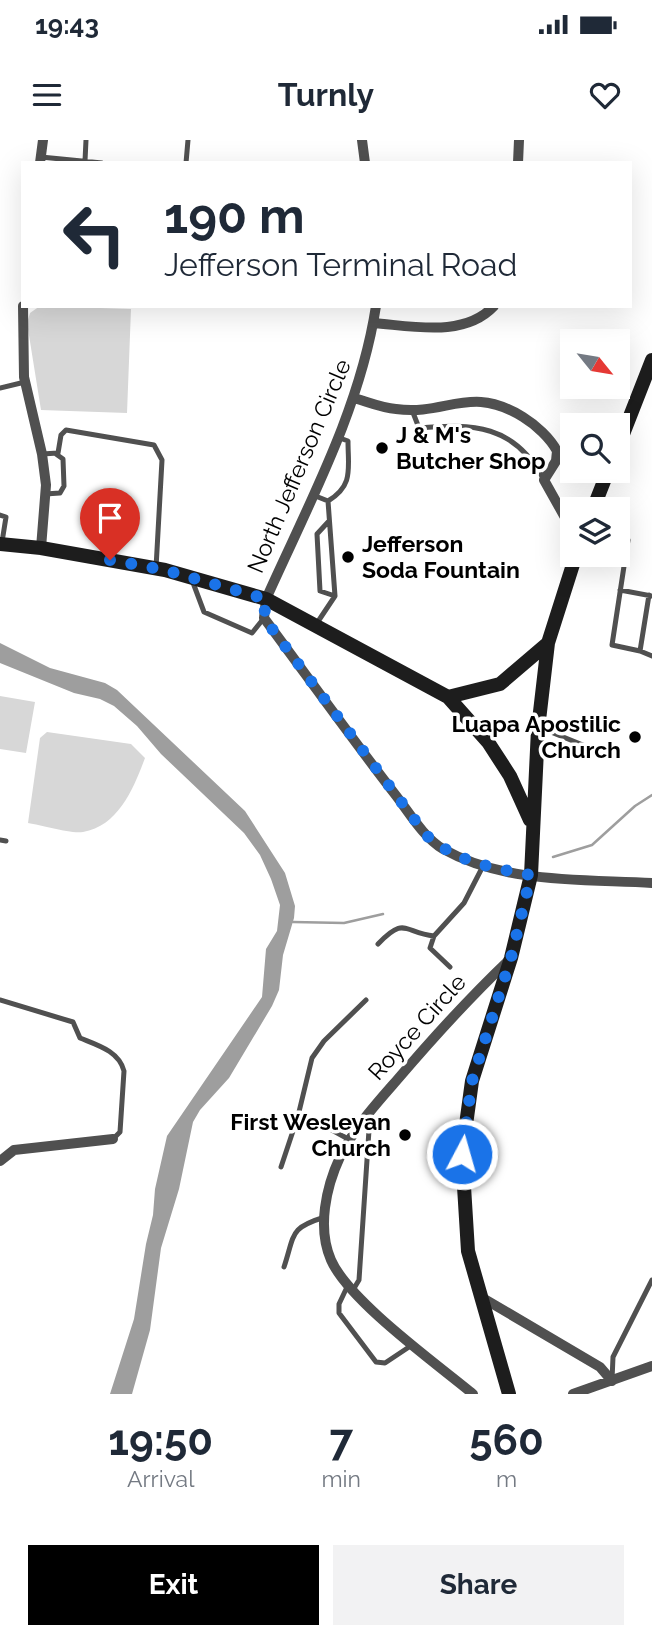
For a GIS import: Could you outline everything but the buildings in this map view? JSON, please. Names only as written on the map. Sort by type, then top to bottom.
[{"type":"street","points":[[41,160],[43,140]]},
{"type":"street","points":[[362,140],[365,161]]},
{"type":"street","points":[[518,161],[519,140]]},
{"type":"street","points":[[23,308],[25,382],[43,454],[45,494],[41,548]]},
{"type":"street","name":"North Jefferson Circle","points":[[264,618],[266,599],[354,398],[366,361],[376,308]]},
{"type":"street","points":[[373,323],[464,326],[482,317],[492,308]]},
{"type":"street","points":[[630,416],[652,360]]},
{"type":"street","points":[[354,398],[396,409],[412,410],[476,401],[497,403],[515,412],[537,427],[557,451],[556,461],[544,480],[560,509]]},
{"type":"street","points":[[1,544],[41,548],[156,568],[266,599],[449,697],[488,742],[510,776],[532,825]]},
{"type":"street","points":[[509,1394],[468,1251],[462,1154],[472,1081],[511,958],[531,875],[538,727],[548,643],[572,567]]},
{"type":"street","points":[[264,618],[426,835],[441,848],[483,866],[531,875],[652,883]]},
{"type":"street","points":[[449,697],[500,684],[548,643]]},
{"type":"street","name":"Royce Circle","points":[[473,1394],[351,1287],[331,1260],[327,1247],[325,1217],[331,1180],[340,1156],[363,1119],[430,1042],[511,958]]},
{"type":"street","points":[[0,1161],[14,1150],[113,1139]]},
{"type":"street","points":[[481,1297],[600,1367],[612,1381]]},
{"type":"street","points":[[573,1394],[652,1366]]},
{"type":"lane","points":[[41,160],[85,161],[86,140]]},
{"type":"lane","points":[[186,161],[188,140]]},
{"type":"lane","points":[[0,388],[25,382]]},
{"type":"lane","points":[[412,410],[419,428],[477,426],[508,439],[529,457],[544,480]]},
{"type":"lane","points":[[56,454],[61,435],[66,430],[154,445],[162,460],[156,568]]},
{"type":"lane","points":[[328,501],[341,493],[348,481],[348,441],[337,436]]},
{"type":"lane","points":[[43,454],[56,454],[62,459],[63,488],[61,492],[45,494]]},
{"type":"lane","points":[[312,495],[328,501]]},
{"type":"lane","points":[[315,626],[335,596],[328,501]]},
{"type":"lane","points":[[0,515],[6,517],[1,544]]},
{"type":"lane","points":[[329,521],[317,534],[320,591],[335,596]]},
{"type":"lane","points":[[624,567],[612,645],[652,656]]},
{"type":"lane","points":[[191,577],[204,612],[252,633],[264,618]]},
{"type":"lane","points":[[620,590],[651,596],[640,651]]},
{"type":"lane","points":[[538,727],[610,756]]},
{"type":"lane","points":[[450,967],[430,948],[434,936],[464,903],[483,866]]},
{"type":"lane","points":[[378,944],[393,929],[408,927],[420,934],[434,936]]},
{"type":"lane","points":[[0,1000],[73,1022],[80,1038],[114,1053],[122,1062],[124,1071],[120,1132],[113,1139]]},
{"type":"lane","points":[[281,1167],[298,1116],[312,1058],[324,1041],[366,1000]]},
{"type":"lane","points":[[298,1116],[350,1140]]},
{"type":"lane","points":[[363,1119],[369,1130],[359,1280],[339,1304],[339,1313],[376,1362],[385,1363],[414,1344]]},
{"type":"lane","points":[[284,1266],[297,1229],[325,1217]]},
{"type":"lane","points":[[612,1381],[613,1357],[652,1280]]},
{"type":"shaded area","points":[[37,308],[131,309],[127,413],[41,410],[27,323],[30,313]]},
{"type":"shaded area","points":[[0,643],[50,668],[105,683],[117,690],[245,811],[285,873],[295,906],[283,955],[279,990],[272,1006],[229,1078],[200,1110],[193,1122],[179,1189],[161,1248],[150,1330],[132,1394],[110,1394],[134,1319],[153,1215],[155,1189],[167,1136],[262,997],[266,949],[277,931],[280,905],[260,855],[244,833],[161,754],[137,726],[114,706],[100,699],[74,693],[0,663]]},
{"type":"shaded area","points":[[0,696],[35,702],[26,753],[0,749]]},
{"type":"shaded area","points":[[47,732],[131,744],[145,758],[130,793],[116,814],[96,828],[77,832],[28,823],[40,738]]},
{"type":"waterway","points":[[553,857],[592,845],[635,806],[652,795]]},
{"type":"waterway","points":[[293,922],[344,923],[383,914]]},
{"type":"place","name":"J & M's Butcher Shop","points":[[382,448]]},
{"type":"place","name":"Jefferson Soda Fountain","points":[[348,557]]},
{"type":"place","name":"Luapa Apostilic Church","points":[[635,737]]},
{"type":"place","name":"First Wesleyan Church","points":[[405,1135]]},
{"type":"route","points":[[110,560],[165,570],[266,599],[264,618],[426,835],[441,848],[461,858],[483,866],[531,875],[511,958],[472,1081],[462,1154]]}]
